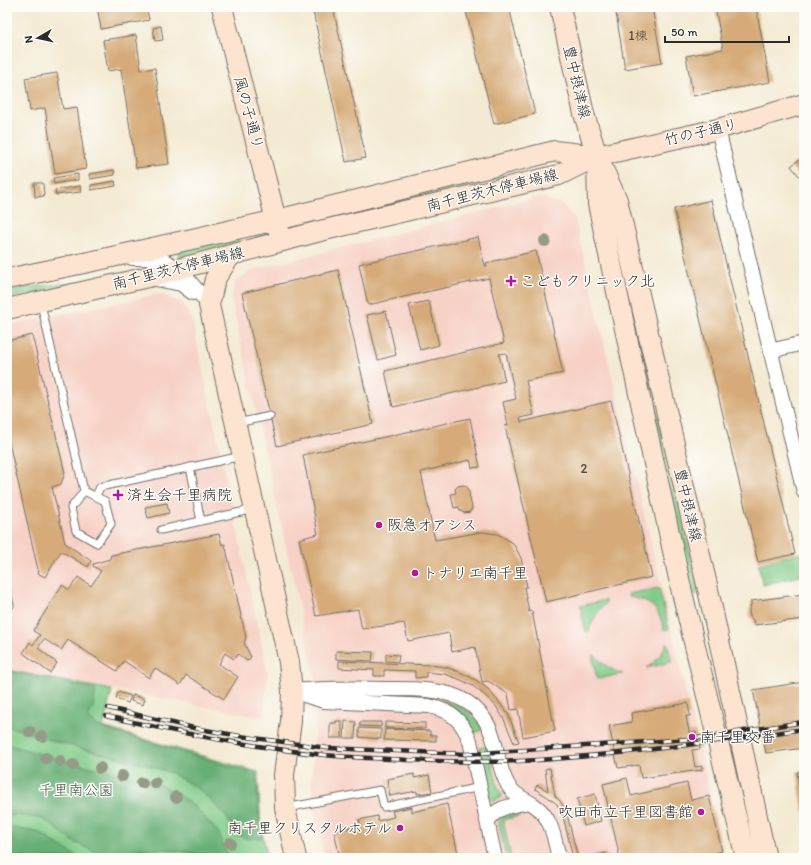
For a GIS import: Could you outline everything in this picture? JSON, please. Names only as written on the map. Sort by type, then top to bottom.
[{"type":"main road","name":"風の子通り","points":[[222,7],[282,241]]},
{"type":"main road","name":"豊中摂津線","points":[[560,7],[584,114],[597,156],[617,200],[707,585],[766,858]]},
{"type":"main road","name":"竹の子通り","points":[[597,156],[718,129],[804,104]]},
{"type":"main road","name":"南千里茨木停車場線","points":[[7,279],[277,220],[555,151],[597,156]]},
{"type":"main road","name":"南千里茨木停車場線","points":[[7,309],[148,277],[320,231],[559,175],[597,156]]},
{"type":"main road","name":"豊中摂津線","points":[[597,156],[598,204],[681,588],[746,858]]},
{"type":"main road","points":[[231,255],[215,279],[209,305],[289,662],[292,691],[291,721],[284,775],[285,808],[296,858]]},
{"type":"street","points":[[718,129],[804,492]]},
{"type":"street","points":[[103,259],[143,258],[162,260],[179,269],[209,305]]},
{"type":"street","points":[[148,277],[181,284],[209,305]]},
{"type":"street","points":[[770,351],[804,343]]},
{"type":"street","points":[[292,691],[324,688],[422,689],[452,695],[465,700],[484,718],[490,727],[506,783],[514,792],[536,806],[546,815],[552,828],[559,858]]},
{"type":"street","points":[[292,691],[324,701],[429,706],[442,709],[458,720],[466,731],[470,741],[488,821],[491,854]]},
{"type":"street","points":[[488,821],[493,814],[501,808],[528,802]]},
{"type":"lane","points":[[40,302],[84,491]]},
{"type":"lane","points":[[235,423],[270,416]]},
{"type":"lane","points":[[96,496],[100,487],[242,456]]},
{"type":"lane","points":[[190,468],[201,521]]},
{"type":"lane","points":[[84,491],[105,501],[111,524],[97,543],[76,530],[71,508],[84,491]]},
{"type":"lane","points":[[161,530],[254,509]]},
{"type":"lane","points":[[7,592],[10,605]]},
{"type":"lane","points":[[285,808],[380,790],[384,807],[481,787]]},
{"type":"shaded area","points":[[540,197],[561,203],[575,219],[725,858],[325,858],[314,810],[311,783],[318,692],[231,298],[236,280],[253,270]]},
{"type":"shaded area","name":"済生会千里病院","points":[[162,294],[183,303],[192,320],[268,674],[264,718],[15,670],[7,666],[7,325]]},
{"type":"green space","points":[[491,175],[508,177],[325,221],[323,219],[324,216]]},
{"type":"green space","points":[[239,237],[240,239],[238,244],[179,259],[179,251]]},
{"type":"green space","points":[[86,282],[7,299],[7,291],[27,287]]},
{"type":"green space","points":[[640,355],[644,356],[699,592],[696,595],[692,592],[638,360]]},
{"type":"green space","points":[[801,553],[804,575],[763,585],[758,564]]},
{"type":"green space","points":[[659,588],[669,629],[664,630],[660,616],[653,607],[648,603],[629,597],[628,594]]},
{"type":"green space","points":[[605,600],[606,603],[600,609],[589,631],[586,632],[580,606]]},
{"type":"green space","points":[[667,642],[672,662],[646,668],[659,657]]},
{"type":"green space","points":[[595,655],[608,667],[623,674],[597,679],[592,656]]},
{"type":"green space","name":"千里南公園","points":[[7,668],[14,671],[112,690],[103,727],[258,772],[261,828],[268,858],[7,858]]},
{"type":"green space","points":[[7,669],[14,672],[95,689],[93,707],[89,715],[89,719],[94,724],[102,728],[256,774],[260,832],[262,838],[248,839],[238,835],[227,818],[213,802],[197,788],[171,773],[151,766],[56,742],[7,726]]},
{"type":"green space","points":[[440,700],[447,701],[465,710],[475,719],[483,730],[474,733],[464,717]]},
{"type":"green space","points":[[7,744],[50,757],[147,780],[175,792],[197,809],[218,832],[228,858],[213,858],[204,855],[167,849],[142,849],[117,857],[106,857],[74,842],[43,819],[16,815],[7,817]]},
{"type":"green space","points":[[488,746],[498,788],[502,795],[500,798],[493,801],[490,798],[479,748]]},
{"type":"green space","points":[[518,813],[519,816],[504,821],[511,858],[506,858],[499,824],[500,819],[504,816]]},
{"type":"green space","points":[[13,828],[38,832],[81,858],[7,858],[7,830]]},
{"type":"building","points":[[97,7],[138,7],[139,11],[147,10],[149,20],[101,29]]},
{"type":"building","points":[[312,7],[333,7],[366,158],[346,162]]},
{"type":"building","points":[[465,7],[509,7],[535,114],[494,124]]},
{"type":"building","points":[[615,7],[652,7],[662,63],[625,69]]},
{"type":"building","points":[[715,7],[756,7],[770,82],[693,96],[686,56],[723,49]]},
{"type":"building","points":[[161,26],[163,40],[155,41],[153,28]]},
{"type":"building","points":[[136,35],[141,70],[155,68],[169,164],[136,168],[121,69],[108,71],[103,40]]},
{"type":"building","points":[[57,73],[63,109],[77,107],[86,169],[55,174],[45,108],[30,111],[25,78]]},
{"type":"building","points":[[804,156],[804,182],[791,166]]},
{"type":"building","points":[[114,170],[115,175],[90,179],[89,174]]},
{"type":"building","points":[[78,174],[78,180],[54,184],[53,178]]},
{"type":"building","points":[[115,181],[116,186],[91,190],[91,185]]},
{"type":"building","points":[[34,183],[43,183],[44,196],[35,197]]},
{"type":"building","points":[[80,186],[81,192],[56,195],[55,190]]},
{"type":"building","points":[[711,200],[795,554],[758,562],[674,209]]},
{"type":"building","points":[[478,237],[485,266],[487,266],[486,263],[536,251],[563,373],[526,381],[534,415],[520,418],[521,422],[611,401],[652,577],[546,602],[505,426],[508,425],[503,402],[516,399],[506,353],[499,354],[505,381],[393,407],[385,371],[504,343],[489,278],[368,305],[359,264]]},
{"type":"building","points":[[338,270],[373,424],[277,446],[242,293]]},
{"type":"building","points":[[429,301],[439,345],[420,350],[409,305]]},
{"type":"building","points":[[386,311],[396,355],[378,360],[367,315]]},
{"type":"building","points":[[32,335],[65,473],[61,484],[52,487],[65,543],[91,561],[88,567],[61,551],[45,577],[39,574],[7,434],[7,341]]},
{"type":"building","name":"トナリエ南千里","points":[[470,418],[480,467],[472,468],[470,460],[421,472],[435,540],[482,532],[498,534],[513,543],[521,558],[527,587],[524,587],[529,612],[532,611],[555,731],[523,737],[518,709],[511,710],[508,694],[488,681],[482,682],[475,647],[452,652],[449,633],[408,641],[404,623],[362,629],[358,609],[316,616],[299,539],[318,534],[303,455]]},
{"type":"building","points":[[464,485],[468,488],[472,508],[470,512],[464,513],[460,511],[459,507],[454,508],[451,494],[456,493],[455,489],[458,486]]},
{"type":"building","points":[[167,503],[169,513],[148,518],[145,507]]},
{"type":"building","points":[[219,534],[222,545],[225,544],[246,638],[244,643],[251,657],[247,661],[238,654],[234,659],[225,653],[219,664],[238,677],[224,699],[186,675],[180,685],[155,668],[149,678],[124,661],[117,671],[68,640],[61,650],[44,639],[38,648],[57,663],[50,673],[23,653],[30,642],[33,645],[40,635],[33,631],[62,585],[69,590],[78,577],[91,586],[101,571],[93,566],[93,564],[110,559],[111,555]]},
{"type":"building","points":[[804,594],[804,619],[754,625],[753,620],[750,617],[749,610],[751,601]]},
{"type":"building","points":[[336,651],[373,652],[372,661],[336,659]]},
{"type":"building","points":[[386,654],[399,655],[398,662],[386,661]]},
{"type":"building","points":[[339,661],[430,665],[446,667],[462,673],[476,680],[488,689],[499,702],[508,714],[519,742],[514,743],[503,717],[495,705],[473,686],[461,680],[445,674],[426,672],[426,677],[415,678],[415,671],[384,670],[384,676],[374,676],[374,670],[339,668]]},
{"type":"building","points":[[804,682],[804,748],[766,753],[753,690]]},
{"type":"building","points":[[118,692],[131,696],[128,703],[116,699]]},
{"type":"building","points":[[133,695],[145,699],[143,705],[131,701]]},
{"type":"building","points":[[688,703],[690,716],[686,716],[689,732],[696,732],[700,749],[692,750],[695,767],[702,766],[702,770],[641,778],[639,765],[618,768],[609,726],[632,722],[631,713]]},
{"type":"building","points":[[336,721],[342,721],[342,738],[330,738],[330,723],[336,723]]},
{"type":"building","points":[[345,721],[356,722],[355,738],[344,738]]},
{"type":"building","points":[[360,722],[381,722],[381,727],[360,726]]},
{"type":"building","points":[[385,722],[425,723],[425,729],[385,728]]},
{"type":"building","points":[[359,728],[381,729],[381,739],[359,737]]},
{"type":"building","points":[[385,729],[430,731],[430,735],[436,735],[436,741],[384,740]]},
{"type":"building","points":[[550,768],[555,796],[561,802],[567,814],[578,858],[573,858],[563,816],[557,804],[535,789],[537,785],[548,791],[545,769]]},
{"type":"building","points":[[804,771],[804,811],[803,811],[797,772]]},
{"type":"building","points":[[414,774],[414,778],[429,775],[432,792],[417,794],[417,791],[390,796],[387,779]]},
{"type":"building","points":[[627,778],[631,796],[687,783],[691,800],[709,796],[722,851],[703,856],[704,858],[620,858],[603,784]]},
{"type":"building","points":[[595,794],[601,821],[584,826],[577,799]]},
{"type":"building","name":"南千里クリスタルホテル","points":[[447,804],[459,858],[340,858],[334,831],[361,825],[359,820],[377,816],[378,821],[394,817],[392,811],[412,807],[412,812]]},
{"type":"building","points":[[606,853],[607,858],[588,858],[588,857]]},
{"type":"railway","points":[[108,708],[194,728],[327,748],[466,754],[690,739],[804,722]]},
{"type":"railway","points":[[106,716],[215,739],[297,752],[345,757],[463,762],[520,761],[591,756],[804,729]]},
{"type":"place","name":"こどもクリニック北","points":[[511,281]]},
{"type":"place","name":"済生会千里病院","points":[[118,495]]},
{"type":"place","name":"阪急オアシス","points":[[379,525]]},
{"type":"place","name":"トナリエ南千里","points":[[415,573]]},
{"type":"place","name":"南千里交番","points":[[692,737]]},
{"type":"place","name":"吹田市立千里図書館","points":[[701,812]]},
{"type":"place","name":"南千里クリスタルホテル","points":[[400,828]]}]
